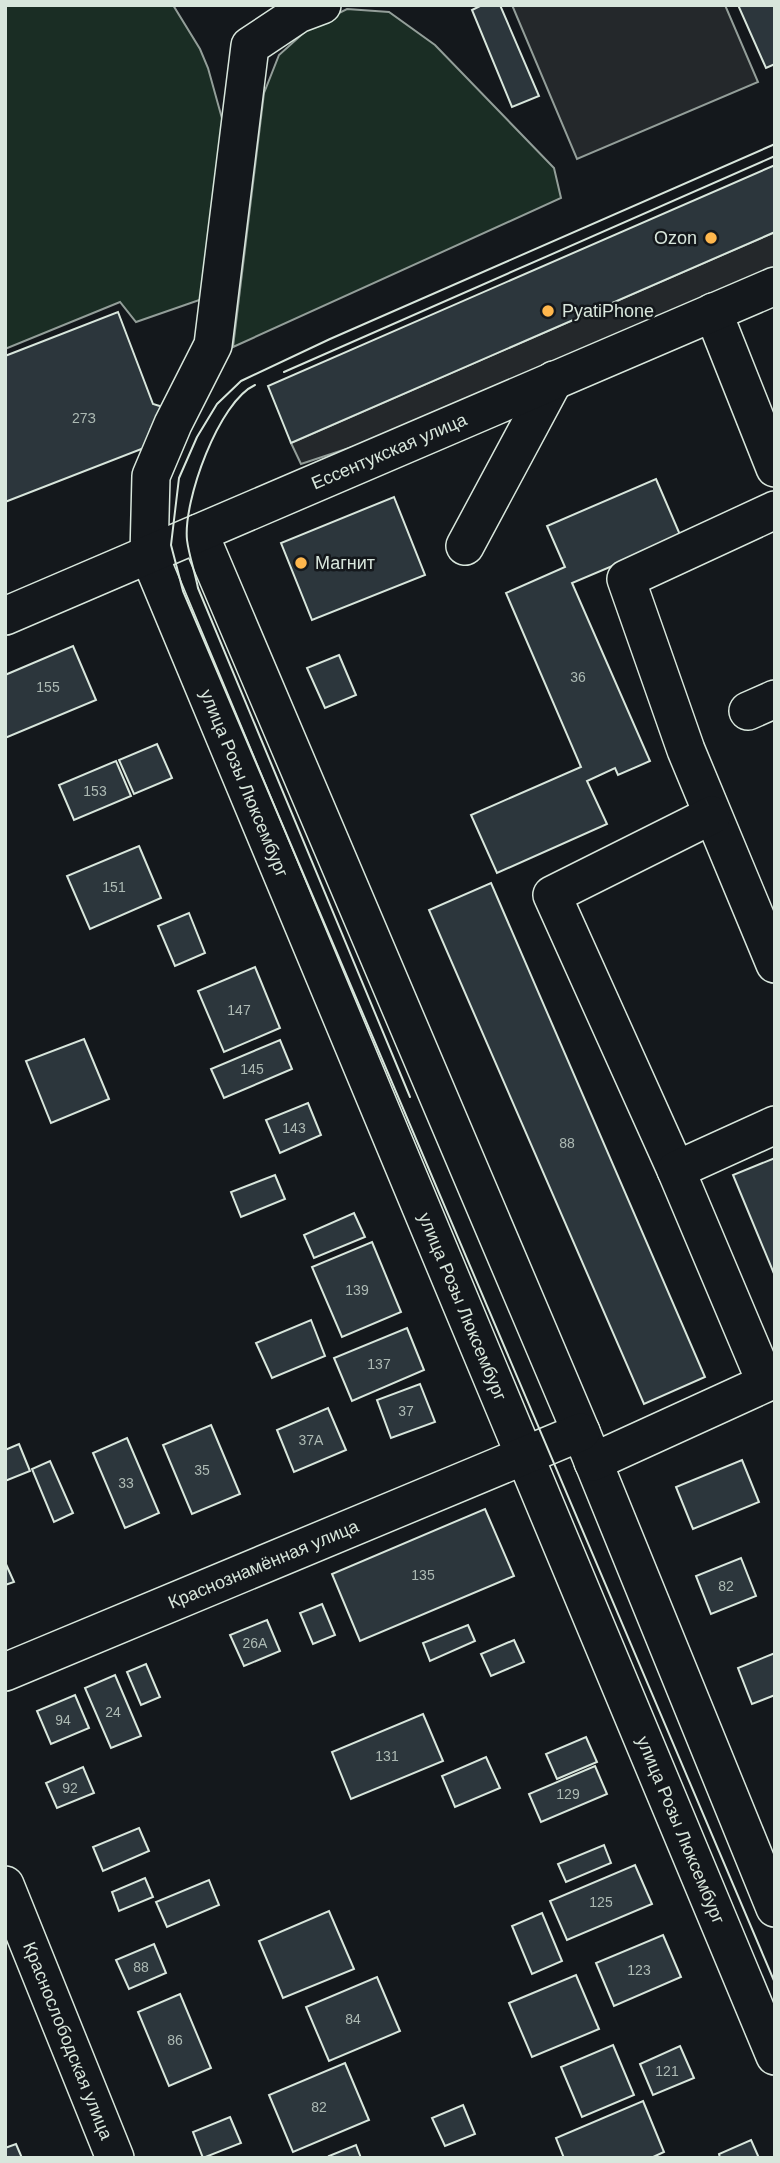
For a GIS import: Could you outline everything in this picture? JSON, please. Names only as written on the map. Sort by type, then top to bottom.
[{"type":"street","points":[[149,555],[151,476],[173,424],[213,345],[250,46],[298,13],[322,5]]},
{"type":"street","name":"Ессентукская улица","points":[[5,616],[775,286]]},
{"type":"street","points":[[713,312],[775,468]]},
{"type":"street","points":[[465,546],[554,380]]},
{"type":"street","points":[[775,509],[626,579],[686,750],[775,964]]},
{"type":"street","points":[[199,533],[587,1447],[775,1909]]},
{"type":"street","name":"улица Розы Люксембург","points":[[149,555],[775,2056]]},
{"type":"street","points":[[712,815],[552,895],[676,1170],[770,1393]]},
{"type":"street","points":[[676,1170],[775,1125]]},
{"type":"street","name":"Краснознамённая улица","points":[[5,1672],[523,1456],[587,1447],[770,1393]]},
{"type":"street","name":"Краснослободская улица","points":[[5,1885],[115,2158]]},
{"type":"green space","points":[[5,5],[173,5],[200,49],[208,68],[228,140],[208,297],[136,322],[120,302],[5,349]]},
{"type":"green space","points":[[347,9],[389,12],[435,45],[554,168],[561,198],[233,347],[264,93],[279,55],[309,28]]},
{"type":"shaded area","points":[[512,5],[725,5],[758,82],[577,159]]},
{"type":"shaded area","points":[[775,232],[775,274],[554,380],[301,464],[291,443]]},
{"type":"building","points":[[482,5],[500,5],[539,96],[512,107],[472,10]]},
{"type":"building","points":[[738,5],[775,5],[775,64],[766,68]]},
{"type":"building","points":[[775,165],[775,232],[291,443],[268,386]]},
{"type":"building","points":[[118,312],[153,404],[163,407],[161,430],[151,428],[144,448],[5,502],[5,356]]},
{"type":"building","points":[[656,479],[681,537],[572,583],[650,761],[618,775],[615,768],[587,781],[607,824],[497,873],[471,815],[581,767],[506,593],[565,567],[547,526]]},
{"type":"building","points":[[394,497],[425,575],[312,620],[281,543]]},
{"type":"building","points":[[73,646],[96,700],[5,738],[5,675]]},
{"type":"building","points":[[339,655],[356,695],[325,708],[307,668]]},
{"type":"building","points":[[157,744],[172,778],[134,794],[119,760]]},
{"type":"building","points":[[116,761],[131,796],[74,820],[59,785]]},
{"type":"building","points":[[139,846],[161,898],[90,929],[67,876]]},
{"type":"building","points":[[491,883],[705,1377],[644,1404],[429,910]]},
{"type":"building","points":[[189,913],[205,953],[175,966],[158,926]]},
{"type":"building","points":[[255,967],[280,1028],[224,1052],[198,991]]},
{"type":"building","points":[[84,1039],[109,1099],[51,1123],[26,1061]]},
{"type":"building","points":[[280,1040],[292,1069],[224,1098],[211,1069]]},
{"type":"building","points":[[308,1103],[321,1135],[280,1153],[266,1120]]},
{"type":"building","points":[[775,1158],[775,1276],[733,1175]]},
{"type":"building","points":[[275,1175],[285,1199],[241,1217],[231,1192]]},
{"type":"building","points":[[354,1213],[365,1237],[314,1258],[304,1235]]},
{"type":"building","points":[[372,1242],[401,1312],[342,1337],[312,1267]]},
{"type":"building","points":[[311,1320],[325,1356],[272,1378],[256,1343]]},
{"type":"building","points":[[407,1328],[424,1370],[352,1401],[334,1358]]},
{"type":"building","points":[[420,1384],[435,1422],[391,1438],[377,1400]]},
{"type":"building","points":[[328,1408],[346,1450],[294,1472],[277,1430]]},
{"type":"building","points":[[211,1425],[240,1494],[192,1514],[163,1445]]},
{"type":"building","points":[[127,1438],[159,1513],[125,1528],[93,1453]]},
{"type":"building","points":[[19,1444],[30,1471],[5,1481],[5,1450]]},
{"type":"building","points":[[742,1460],[759,1502],[693,1529],[676,1487]]},
{"type":"building","points":[[50,1461],[73,1513],[54,1522],[32,1469]]},
{"type":"building","points":[[485,1509],[514,1576],[360,1641],[332,1574]]},
{"type":"building","points":[[741,1558],[756,1596],[711,1614],[696,1576]]},
{"type":"building","points":[[5,1562],[14,1582],[5,1585]]},
{"type":"building","points":[[322,1604],[335,1635],[313,1644],[300,1613]]},
{"type":"building","points":[[267,1620],[280,1651],[244,1666],[230,1635]]},
{"type":"building","points":[[468,1625],[475,1641],[430,1661],[423,1643]]},
{"type":"building","points":[[514,1640],[524,1662],[491,1676],[481,1654]]},
{"type":"building","points":[[775,1653],[775,1695],[752,1704],[738,1668]]},
{"type":"building","points":[[146,1664],[160,1697],[141,1705],[127,1672]]},
{"type":"building","points":[[115,1675],[141,1736],[111,1748],[85,1688]]},
{"type":"building","points":[[75,1695],[89,1728],[51,1744],[37,1711]]},
{"type":"building","points":[[423,1714],[443,1761],[351,1799],[332,1752]]},
{"type":"building","points":[[586,1737],[597,1762],[557,1779],[546,1754]]},
{"type":"building","points":[[486,1757],[500,1788],[455,1807],[442,1776]]},
{"type":"building","points":[[595,1766],[607,1794],[541,1822],[529,1794]]},
{"type":"building","points":[[83,1767],[94,1793],[57,1808],[46,1783]]},
{"type":"building","points":[[139,1828],[149,1851],[103,1871],[93,1847]]},
{"type":"building","points":[[604,1845],[611,1863],[566,1882],[558,1864]]},
{"type":"building","points":[[635,1865],[652,1904],[567,1940],[550,1901]]},
{"type":"building","points":[[145,1878],[153,1897],[119,1911],[112,1892]]},
{"type":"building","points":[[209,1880],[219,1905],[167,1927],[156,1902]]},
{"type":"building","points":[[329,1911],[354,1969],[283,1998],[259,1941]]},
{"type":"building","points":[[542,1913],[562,1961],[532,1974],[512,1926]]},
{"type":"building","points":[[663,1935],[681,1977],[614,2006],[596,1963]]},
{"type":"building","points":[[154,1944],[166,1973],[129,1989],[116,1960]]},
{"type":"building","points":[[576,1975],[599,2029],[532,2057],[509,2003]]},
{"type":"building","points":[[377,1977],[400,2031],[329,2061],[306,2007]]},
{"type":"building","points":[[180,1994],[211,2068],[169,2086],[138,2012]]},
{"type":"building","points":[[613,2045],[634,2095],[582,2117],[561,2067]]},
{"type":"building","points":[[680,2046],[694,2078],[653,2095],[640,2064]]},
{"type":"building","points":[[345,2063],[369,2120],[293,2152],[269,2095]]},
{"type":"building","points":[[643,2101],[664,2152],[651,2158],[564,2158],[556,2138]]},
{"type":"building","points":[[463,2105],[475,2134],[445,2146],[432,2118]]},
{"type":"building","points":[[230,2117],[241,2143],[203,2158],[193,2132]]},
{"type":"building","points":[[751,2140],[759,2158],[720,2158],[719,2154]]},
{"type":"building","points":[[16,2144],[22,2158],[5,2158],[5,2148]]},
{"type":"building","points":[[356,2145],[361,2158],[329,2156]]},
{"type":"tram line","points":[[775,144],[330,339],[241,381],[217,404],[197,437],[179,478],[171,545],[183,591],[775,1983]]},
{"type":"tram line","points":[[284,372],[775,156]]},
{"type":"tram line","points":[[255,385],[229,410],[206,454],[197,478],[187,523],[189,552],[198,588],[410,1097]]},
{"type":"place","name":"Ozon","points":[[711,238]]},
{"type":"place","name":"PyatiPhone","points":[[548,311]]},
{"type":"place","name":"Магнит","points":[[301,563]]}]
